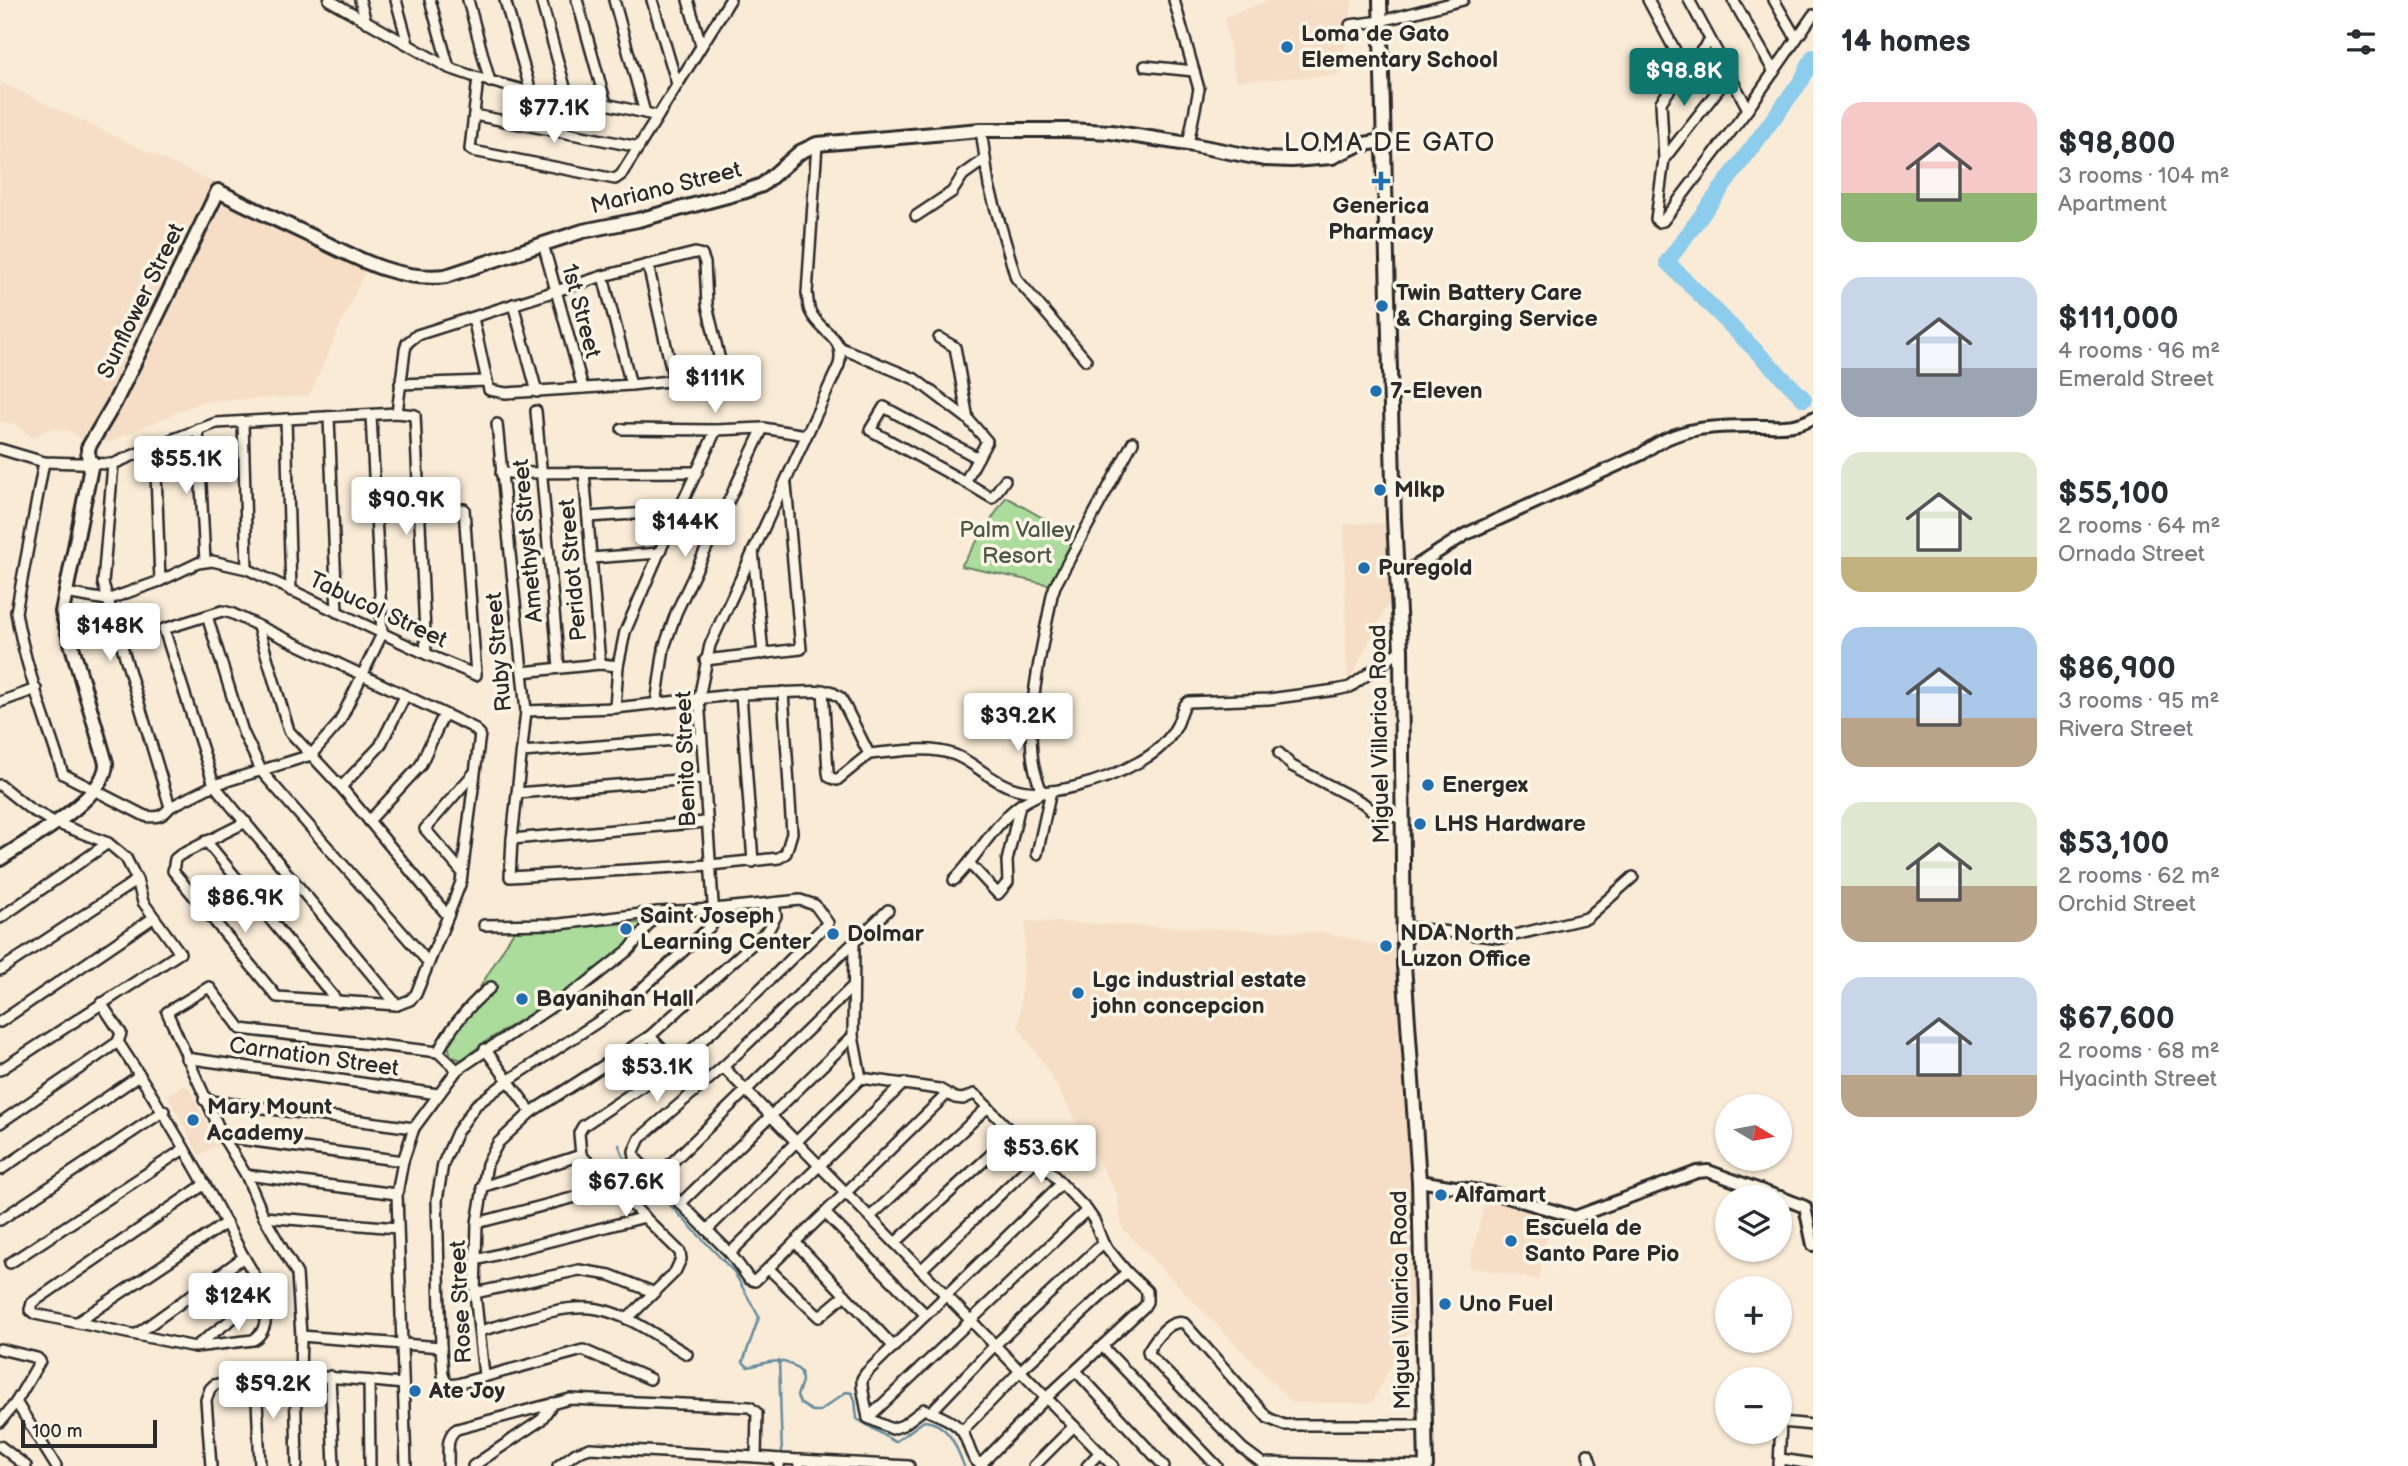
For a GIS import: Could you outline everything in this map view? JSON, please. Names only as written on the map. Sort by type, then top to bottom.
[{"type":"main road","name":"Miguel Villarica Road","points":[[1380,0],[1401,650],[1405,965],[1419,1181],[1426,1466]]},
{"type":"main road","name":"Mariano Street","points":[[218,191],[363,261],[411,277],[446,276],[583,231],[638,220],[746,191],[762,185],[800,152],[817,144],[981,130],[1111,132],[1265,159],[1292,160],[1332,157],[1358,145],[1383,141]]},
{"type":"main road","name":"Sunflower Street","points":[[94,791],[103,779],[106,763],[62,612],[90,465],[102,428],[218,191]]},
{"type":"main road","points":[[0,859],[56,823],[94,791]]},
{"type":"street","points":[[329,0],[449,68],[531,92],[606,104],[658,116]]},
{"type":"street","points":[[360,0],[366,22]]},
{"type":"street","points":[[396,0],[408,44]]},
{"type":"street","points":[[430,0],[449,68]]},
{"type":"street","points":[[468,0],[490,82]]},
{"type":"street","points":[[505,0],[531,92]]},
{"type":"street","points":[[541,0],[568,98]]},
{"type":"street","points":[[577,0],[606,104]]},
{"type":"street","points":[[614,0],[645,113]]},
{"type":"street","points":[[652,0],[677,83]]},
{"type":"street","points":[[688,0],[701,45]]},
{"type":"street","points":[[1174,0],[1199,89],[1188,144]]},
{"type":"street","points":[[1350,26],[1463,0]]},
{"type":"street","points":[[1648,0],[1685,69]]},
{"type":"street","points":[[1689,0],[1748,109]]},
{"type":"street","points":[[1733,0],[1774,72]]},
{"type":"street","points":[[1774,0],[1796,38]]},
{"type":"street","points":[[478,78],[470,149],[615,179],[621,175],[639,147],[727,2]]},
{"type":"street","points":[[1710,41],[1661,102],[1664,159],[1656,219],[1658,222],[1663,221],[1748,109],[1813,15]]},
{"type":"street","points":[[1145,66],[1194,71]]},
{"type":"street","points":[[1664,159],[1728,76]]},
{"type":"street","points":[[474,115],[639,147]]},
{"type":"street","points":[[981,130],[989,186],[1016,278],[1086,360]]},
{"type":"street","points":[[817,144],[807,293],[809,310],[841,348],[915,379],[968,419],[986,441],[965,482]]},
{"type":"street","points":[[916,216],[953,192],[963,175],[984,160]]},
{"type":"street","name":"1st Street","points":[[543,244],[583,388]]},
{"type":"street","points":[[397,413],[405,350],[407,343],[417,335],[603,276],[695,253],[702,256],[705,263],[706,305],[722,369],[716,376],[631,385],[537,392],[506,393],[489,390],[473,318]]},
{"type":"street","points":[[648,265],[674,381]]},
{"type":"street","points":[[603,276],[631,385]]},
{"type":"street","points":[[513,304],[537,392]]},
{"type":"street","points":[[939,338],[955,347],[968,419]]},
{"type":"street","name":"Benito Street","points":[[713,909],[699,698],[705,660],[839,365],[841,348]]},
{"type":"street","points":[[400,384],[487,380]]},
{"type":"street","points":[[978,458],[884,407],[870,430],[992,498],[1005,480]]},
{"type":"street","name":"Amethyst Street","points":[[536,411],[559,667]]},
{"type":"street","points":[[0,452],[44,462],[113,464],[216,423],[397,413],[415,415],[426,654]]},
{"type":"street","points":[[44,462],[16,612],[36,689],[63,774],[145,816],[160,816],[170,807],[214,785],[311,755],[339,723],[382,634],[371,415]]},
{"type":"street","points":[[329,418],[337,612]]},
{"type":"street","points":[[1397,575],[1466,534],[1696,428],[1792,426],[1813,418]]},
{"type":"street","points":[[286,419],[291,591]]},
{"type":"street","points":[[243,422],[247,569]]},
{"type":"street","name":"Ruby Street","points":[[497,424],[526,711],[510,877],[710,865]]},
{"type":"street","points":[[622,429],[763,428],[806,435]]},
{"type":"street","points":[[656,704],[664,648],[676,613],[763,428]]},
{"type":"street","points":[[65,593],[107,600],[205,561],[198,429]]},
{"type":"street","points":[[615,708],[618,666],[625,632],[716,430]]},
{"type":"street","points":[[1037,854],[1046,792],[1034,767],[1031,741],[1033,711],[1052,594],[1133,442]]},
{"type":"street","points":[[155,446],[160,581]]},
{"type":"street","points":[[113,464],[103,583],[170,807]]},
{"type":"street","name":"Peridot Street","points":[[584,472],[600,664]]},
{"type":"street","points":[[501,473],[697,472]]},
{"type":"street","points":[[705,660],[801,649],[786,483]]},
{"type":"street","name":"Tabucol Street","points":[[205,561],[247,569],[382,634],[477,674],[464,509],[420,513]]},
{"type":"street","points":[[588,517],[679,511]]},
{"type":"street","points":[[753,551],[763,654]]},
{"type":"street","points":[[592,558],[659,553]]},
{"type":"street","points":[[246,822],[175,859],[173,871],[176,876],[277,997],[397,1005],[410,1000],[415,994],[461,882],[480,734],[472,727],[231,613],[222,611],[164,629],[214,785],[246,822],[397,1005]]},
{"type":"street","points":[[207,616],[243,732],[262,772],[428,962]]},
{"type":"street","points":[[258,627],[289,731],[341,787],[448,916]]},
{"type":"street","points":[[954,880],[970,864],[1000,824],[1020,805],[1046,792],[1094,781],[1139,762],[1162,746],[1188,702],[1269,699],[1336,691],[1350,687],[1401,650]]},
{"type":"street","points":[[522,672],[600,664],[618,666]]},
{"type":"street","points":[[0,702],[36,689]]},
{"type":"street","points":[[823,691],[829,777],[833,780],[841,778],[869,754],[915,751],[956,755],[992,779],[1013,789],[1046,792]]},
{"type":"street","points":[[710,865],[779,858],[786,853],[792,833],[783,692]]},
{"type":"street","points":[[526,711],[615,708],[741,694],[835,692],[841,698],[869,754]]},
{"type":"street","points":[[741,694],[753,862]]},
{"type":"street","points":[[341,787],[380,746],[405,696]]},
{"type":"street","points":[[369,821],[420,766],[444,714]]},
{"type":"street","points":[[522,752],[701,738]]},
{"type":"street","points":[[1279,752],[1292,765],[1363,803],[1376,813],[1402,818]]},
{"type":"street","points":[[462,872],[425,829],[475,771]]},
{"type":"street","points":[[517,793],[704,778]]},
{"type":"street","points":[[0,1070],[180,953],[143,902],[137,880],[126,858],[108,843],[56,823],[30,809],[3,789]]},
{"type":"street","points":[[970,864],[998,894],[1008,882],[1007,861],[1020,805]]},
{"type":"street","points":[[512,839],[706,822]]},
{"type":"street","points":[[206,841],[338,1002]]},
{"type":"street","points":[[0,918],[108,843]]},
{"type":"street","points":[[1405,927],[1502,938],[1587,918],[1633,877]]},
{"type":"street","points":[[0,970],[137,880]]},
{"type":"street","points":[[484,925],[560,924],[658,912],[800,900],[815,905],[828,923],[757,992],[676,1064],[583,1126],[579,1133],[581,1155],[676,1246],[681,1259],[675,1272],[627,1319]]},
{"type":"street","name":"Rose Street","points":[[484,1375],[475,1293],[477,1223],[487,1164],[498,1143],[531,1112],[650,1035],[769,929],[776,916],[774,903]]},
{"type":"street","points":[[650,1379],[583,1350],[484,1375],[452,1386],[447,1385],[443,1375],[441,1347],[437,1200],[443,1164],[457,1132],[476,1105],[509,1080],[624,1005],[707,931],[714,918],[713,909]]},
{"type":"street","points":[[888,910],[723,1067],[636,1144],[635,1158],[730,1254],[752,1281],[755,1281],[947,1094]]},
{"type":"street","points":[[406,1466],[397,1194],[403,1161],[414,1128],[457,1070],[584,985],[630,949],[658,912]]},
{"type":"street","points":[[0,1022],[153,918]]},
{"type":"street","points":[[854,943],[853,1036],[861,1078]]},
{"type":"street","points":[[655,1179],[853,986]]},
{"type":"street","points":[[297,1466],[297,1375],[301,1336],[297,1273],[264,1217],[246,1175],[204,1100],[167,1012],[209,987],[242,1029],[438,1052],[457,1070]]},
{"type":"street","points":[[438,1052],[446,1036],[474,1001],[491,987]]},
{"type":"street","points":[[0,1123],[118,1042],[121,1033],[101,1003]]},
{"type":"street","points":[[650,1035],[676,1064]]},
{"type":"street","points":[[680,1203],[853,1036]]},
{"type":"street","points":[[118,1042],[164,1111],[205,1184],[264,1295],[264,1329],[261,1336],[253,1340],[195,1347],[30,1311],[30,1306],[205,1184]]},
{"type":"street","points":[[485,1049],[531,1112]]},
{"type":"street","name":"Carnation Street","points":[[186,1058],[438,1094]]},
{"type":"street","points":[[723,1067],[1113,1466]]},
{"type":"street","points":[[0,1170],[140,1075]]},
{"type":"street","points":[[707,1230],[795,1140],[861,1078],[904,1083],[939,1089],[956,1098],[963,1099],[974,1094],[1087,1210],[1103,1243],[1147,1291],[1147,1302],[1103,1347],[1046,1398],[981,1466],[974,1460],[962,1432],[954,1424],[931,1412],[924,1409],[892,1429],[869,1418]]},
{"type":"street","points":[[730,1254],[904,1083]]},
{"type":"street","points":[[204,1100],[414,1128]]},
{"type":"street","points":[[870,1217],[988,1107]]},
{"type":"street","points":[[0,1220],[164,1111]]},
{"type":"street","points":[[895,1243],[1013,1134]]},
{"type":"street","points":[[223,1138],[403,1161]]},
{"type":"street","points":[[10,1263],[184,1149]]},
{"type":"street","points":[[482,1187],[581,1155]]},
{"type":"street","points":[[921,1270],[1037,1159]]},
{"type":"street","points":[[1419,1181],[1497,1194],[1575,1217],[1697,1172],[1708,1171],[1746,1185]]},
{"type":"street","points":[[246,1175],[397,1194]]},
{"type":"street","points":[[869,1418],[862,1380],[866,1373],[1061,1184]]},
{"type":"street","points":[[477,1223],[614,1187]]},
{"type":"street","points":[[1792,1202],[1805,1207],[1813,1245]]},
{"type":"street","points":[[869,1418],[1087,1210]]},
{"type":"street","points":[[825,1213],[925,1314]]},
{"type":"street","points":[[264,1217],[397,1228]]},
{"type":"street","points":[[476,1260],[645,1217]]},
{"type":"street","points":[[79,1321],[226,1223]]},
{"type":"street","points":[[795,1242],[894,1347]]},
{"type":"street","points":[[931,1412],[995,1345],[1103,1243]]},
{"type":"street","points":[[137,1334],[244,1257]]},
{"type":"street","points":[[769,1269],[819,1317],[845,1295]]},
{"type":"street","points":[[475,1293],[579,1270],[610,1275],[653,1292]]},
{"type":"street","points":[[962,1432],[1020,1371],[1127,1272]]},
{"type":"street","points":[[195,1347],[264,1295]]},
{"type":"street","points":[[480,1331],[569,1309],[598,1309],[627,1319],[687,1354]]},
{"type":"street","points":[[1425,1425],[1275,1423],[1184,1323],[1179,1321],[1174,1321],[1148,1351],[1242,1448],[1262,1463],[1426,1466]]},
{"type":"street","points":[[301,1336],[441,1347]]},
{"type":"street","points":[[1103,1347],[1217,1466]]},
{"type":"street","points":[[0,1349],[40,1361],[16,1402],[1,1419]]},
{"type":"street","points":[[1076,1371],[1164,1466]]},
{"type":"street","points":[[211,1466],[207,1394],[214,1385],[297,1375],[403,1384]]},
{"type":"street","points":[[330,1376],[334,1466]]},
{"type":"street","points":[[256,1378],[260,1466]]},
{"type":"street","points":[[369,1381],[370,1466]]},
{"type":"street","points":[[448,1466],[449,1438],[457,1429],[570,1399],[750,1407],[757,1413],[756,1457]]},
{"type":"street","points":[[16,1402],[56,1466]]},
{"type":"street","points":[[473,1466],[541,1420],[553,1404]]},
{"type":"street","points":[[1807,1464],[1780,1462],[1780,1422],[1813,1425]]},
{"type":"street","points":[[1034,1466],[1074,1426]]},
{"type":"street","points":[[0,1446],[26,1466]]},
{"type":"street","points":[[558,1466],[576,1453],[590,1448],[756,1457],[780,1462],[909,1466]]},
{"type":"street","points":[[1087,1466],[1100,1452]]},
{"type":"street","points":[[1588,1454],[1592,1466]]},
{"type":"shaded area","name":"Loma de Gato Elementary School","points":[[1269,0],[1353,0],[1341,75],[1236,81],[1224,18]]},
{"type":"shaded area","points":[[0,82],[371,257],[309,396],[201,402],[112,441],[88,444],[70,431],[49,429],[33,438],[14,424],[0,421]]},
{"type":"shaded area","points":[[1392,523],[1393,594],[1347,681],[1344,524]]},
{"type":"shaded area","points":[[1026,921],[1327,933],[1401,951],[1400,986],[1419,1311],[1372,1403],[1293,1403],[1122,1228],[1117,1194],[1044,1064],[1019,1028]]},
{"type":"shaded area","name":"Mary Mount Academy","points":[[187,1085],[218,1145],[199,1155],[167,1094]]},
{"type":"shaded area","name":"Escuela de Santo Pare Pio","points":[[1487,1194],[1551,1215],[1539,1280],[1469,1267]]},
{"type":"green space","name":"Palm Valley Resort","points":[[1006,497],[1076,537],[1051,585],[961,566]]},
{"type":"green space","points":[[648,922],[632,946],[581,982],[461,1060],[451,1056],[447,1042],[514,931]]},
{"type":"waterway","points":[[1804,399],[1667,262],[1802,80],[1813,57]]},
{"type":"waterway","points":[[619,1145],[623,1156],[734,1272],[759,1317],[743,1362],[748,1367],[776,1361],[794,1367],[801,1372],[802,1381],[797,1396],[800,1403],[812,1411],[820,1411],[846,1392],[852,1393],[857,1419],[895,1442],[924,1421],[940,1426],[950,1437],[964,1466]]},
{"type":"waterway","points":[[779,1360],[782,1455]]},
{"type":"place","name":"Loma de Gato Elementary School","points":[[1287,47]]},
{"type":"place","name":"Generica Pharmacy","points":[[1381,181]]},
{"type":"place","name":"Twin Battery Care & Charging Service","points":[[1382,306]]},
{"type":"place","name":"7-Eleven","points":[[1376,391]]},
{"type":"place","name":"Mlkp","points":[[1380,490]]},
{"type":"place","name":"Puregold","points":[[1364,568]]},
{"type":"place","name":"Energex","points":[[1428,785]]},
{"type":"place","name":"LHS Hardware","points":[[1420,824]]},
{"type":"place","name":"Saint Joseph Learning Center","points":[[626,929]]},
{"type":"place","name":"Dolmar","points":[[833,934]]},
{"type":"place","name":"NDA North Luzon Office","points":[[1386,946]]},
{"type":"place","name":"Lgc industrial estate john concepcion","points":[[1078,993]]},
{"type":"place","name":"Bayanihan Hall","points":[[522,999]]},
{"type":"place","name":"Mary Mount Academy","points":[[193,1120]]},
{"type":"place","name":"Alfamart","points":[[1441,1195]]},
{"type":"place","name":"Escuela de Santo Pare Pio","points":[[1511,1241]]},
{"type":"place","name":"Uno Fuel","points":[[1445,1304]]},
{"type":"place","name":"Ate Joy","points":[[415,1391]]},
{"type":"district","name":"LOMA DE GATO","points":[[1390,143]]}]
